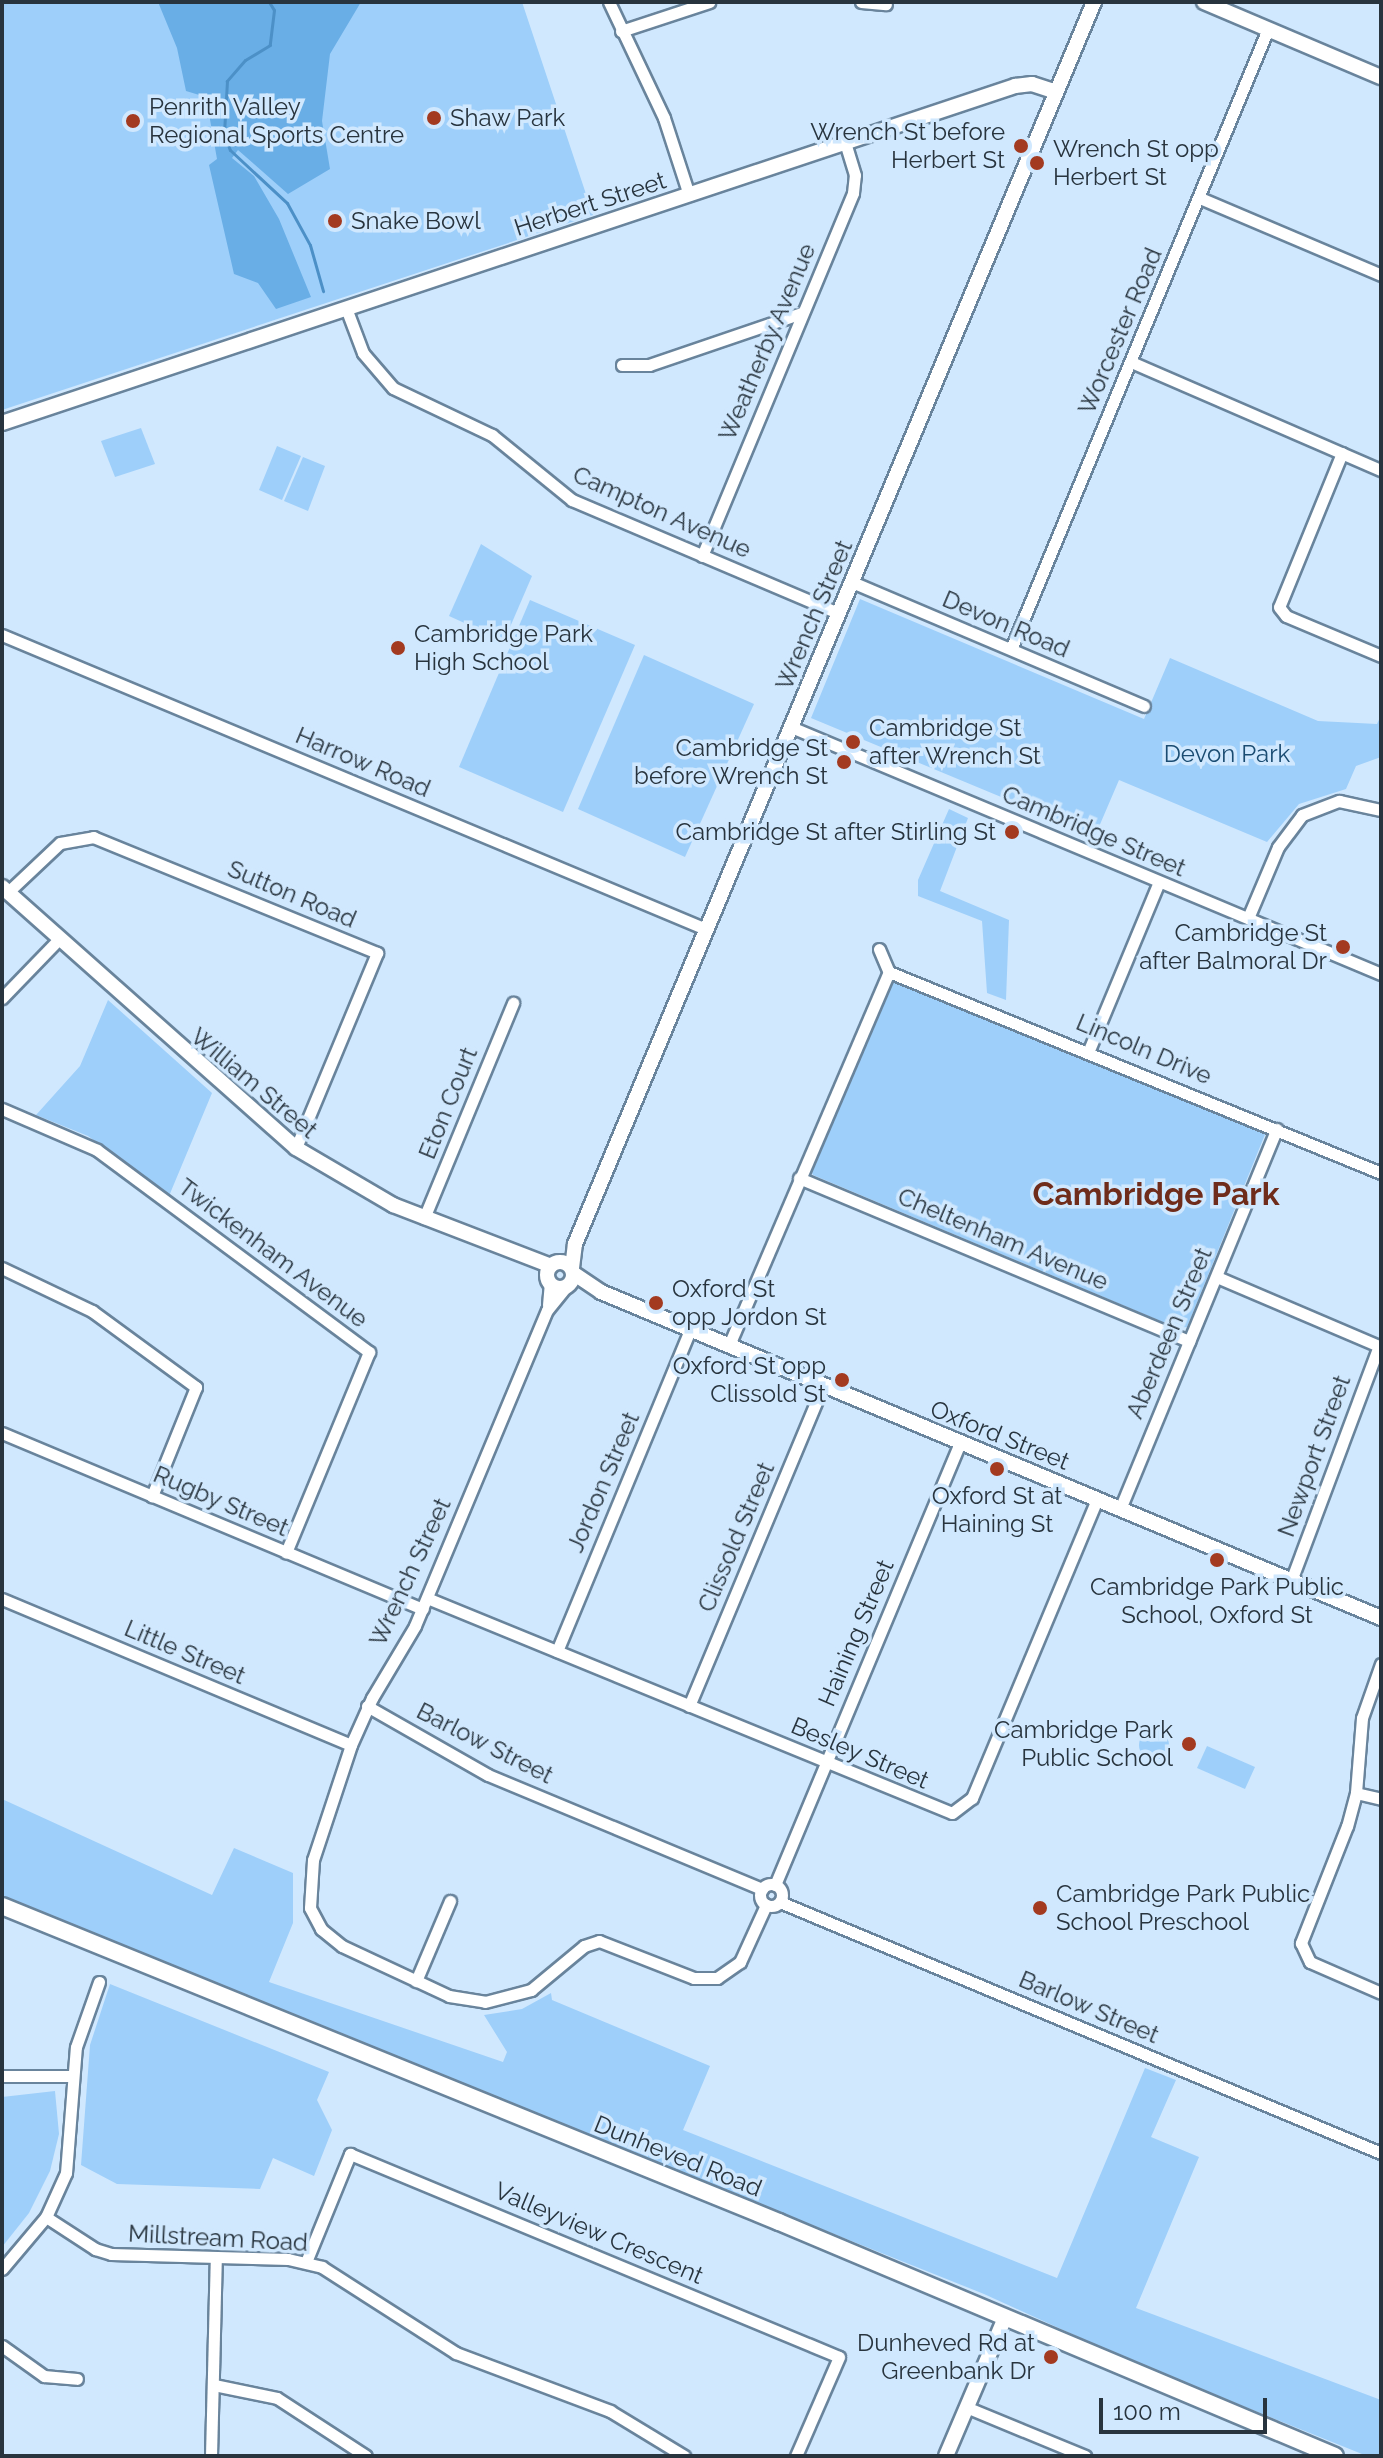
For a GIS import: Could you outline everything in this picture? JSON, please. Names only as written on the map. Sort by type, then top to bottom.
[{"type":"main road","name":"Dunheved Road","points":[[2,1906],[1335,2456]]},
{"type":"street","points":[[609,2],[664,118],[689,195]]},
{"type":"street","points":[[621,31],[709,2]]},
{"type":"street","points":[[861,2],[886,4]]},
{"type":"street","name":"Wrench Street","points":[[416,1981],[333,1941],[308,1900],[323,1821],[367,1706],[425,1604],[1094,2]]},
{"type":"street","points":[[1204,2],[1381,77]]},
{"type":"street","name":"Worcester Road","points":[[1011,649],[1268,29]]},
{"type":"street","name":"Herbert Street","points":[[2,423],[1023,84],[1056,92]]},
{"type":"street","name":"Weatherby Avenue","points":[[702,556],[854,189],[845,143]]},
{"type":"street","points":[[1200,198],[1381,275]]},
{"type":"street","name":"Campton Avenue","points":[[346,308],[363,353],[399,391],[492,435],[572,500],[838,613]]},
{"type":"street","points":[[622,365],[649,365],[802,313]]},
{"type":"street","points":[[1131,362],[1381,470]]},
{"type":"street","points":[[1342,453],[1279,607],[1286,616],[1381,656]]},
{"type":"street","name":"Devon Road","points":[[852,582],[1144,706]]},
{"type":"street","name":"Harrow Road","points":[[2,635],[706,929]]},
{"type":"street","name":"Cambridge Street","points":[[791,727],[1381,974]]},
{"type":"street","points":[[1248,918],[1278,847],[1302,815],[1339,801],[1381,810]]},
{"type":"street","name":"Sutton Road","points":[[5,890],[60,843],[93,837],[377,953],[296,1148]]},
{"type":"street","points":[[1089,1050],[1159,882]]},
{"type":"street","name":"William Street","points":[[5,890],[57,941],[296,1148],[366,1193],[561,1275]]},
{"type":"street","points":[[2,998],[57,941]]},
{"type":"street","points":[[729,1345],[889,972],[879,949]]},
{"type":"street","name":"Lincoln Drive","points":[[889,972],[1089,1050],[1381,1173]]},
{"type":"street","name":"Eton Court","points":[[424,1218],[513,1003]]},
{"type":"street","name":"Twickenham Avenue","points":[[2,1109],[97,1150],[369,1352],[286,1552]]},
{"type":"street","name":"Aberdeen Street","points":[[1120,1509],[1277,1129]]},
{"type":"street","name":"Cheltenham Avenue","points":[[799,1178],[1189,1341]]},
{"type":"street","points":[[2,1268],[92,1311],[196,1387],[152,1496]]},
{"type":"street","name":"Oxford Street","points":[[561,1275],[1381,1618]]},
{"type":"street","points":[[1217,1277],[1380,1346]]},
{"type":"street","name":"Jordon Street","points":[[557,1651],[690,1330]]},
{"type":"street","name":"Newport Street","points":[[1291,1581],[1380,1346]]},
{"type":"street","name":"Clissold Street","points":[[689,1706],[823,1386]]},
{"type":"street","name":"Rugby Street","points":[[2,1433],[286,1552],[425,1604]]},
{"type":"street","name":"Haining Street","points":[[775,1885],[960,1442]]},
{"type":"street","name":"Besley Street","points":[[425,1604],[557,1651],[940,1811],[964,1809],[1097,1499]]},
{"type":"street","name":"Little Street","points":[[2,1599],[351,1745]]},
{"type":"street","points":[[1381,1664],[1362,1718],[1356,1793],[1301,1947],[1314,1965],[1381,1993]]},
{"type":"street","name":"Barlow Street","points":[[367,1706],[488,1775],[762,1889]]},
{"type":"street","points":[[1356,1793],[1381,1799]]},
{"type":"street","points":[[775,1885],[781,1892],[780,1902],[766,1905],[760,1898],[762,1889],[775,1885]]},
{"type":"street","points":[[450,1901],[416,1981],[460,2000],[496,2002],[531,1990],[584,1946],[599,1941],[694,1978],[717,1978],[740,1962],[766,1905]]},
{"type":"street","name":"Barlow Street","points":[[780,1902],[1381,2153]]},
{"type":"street","points":[[2,2269],[46,2217],[71,2153],[73,2076],[80,2031],[99,1982]]},
{"type":"street","points":[[2,2076],[73,2076]]},
{"type":"street","name":"Valleyview Crescent","points":[[306,2262],[350,2154],[839,2357],[796,2456]]},
{"type":"street","name":"Millstream Road","points":[[46,2217],[103,2252],[306,2262],[345,2278],[456,2353],[610,2411],[684,2456]]},
{"type":"street","points":[[211,2456],[216,2257]]},
{"type":"street","points":[[946,2456],[1005,2318]]},
{"type":"street","points":[[2,2346],[44,2376],[77,2379]]},
{"type":"street","points":[[214,2385],[277,2398],[366,2456]]},
{"type":"street","points":[[966,2407],[1085,2456]]},
{"type":"green space","points":[[2,2],[522,2],[593,215],[2,410]]},
{"type":"green space","points":[[141,428],[155,464],[115,477],[101,441]]},
{"type":"green space","points":[[277,446],[301,456],[282,500],[259,490]]},
{"type":"green space","points":[[303,457],[325,466],[308,511],[284,501]]},
{"type":"green space","points":[[481,544],[532,576],[504,641],[449,616]]},
{"type":"green space","name":"Devon Park","points":[[860,599],[1144,719],[1170,658],[1318,721],[1377,724],[1381,715],[1381,757],[1356,766],[1346,789],[1299,804],[1267,842],[1119,780],[1095,836],[811,718]]},
{"type":"green space","points":[[530,600],[635,645],[563,812],[459,767]]},
{"type":"green space","points":[[644,655],[754,704],[685,857],[578,809]]},
{"type":"green space","points":[[949,809],[968,818],[940,891],[1009,920],[1006,1000],[987,993],[982,921],[918,896],[918,880]]},
{"type":"green space","points":[[900,980],[1266,1132],[1187,1327],[1177,1328],[813,1175],[810,1169],[889,983]]},
{"type":"green space","points":[[108,1000],[212,1093],[169,1196],[88,1136],[36,1115],[80,1066]]},
{"type":"green space","points":[[1154,1730],[1165,1734],[1169,1745],[1165,1756],[1154,1760],[1143,1756],[1139,1745],[1143,1734]]},
{"type":"green space","points":[[1207,1746],[1255,1767],[1245,1789],[1197,1768]]},
{"type":"green space","points":[[2,1799],[212,1895],[234,1848],[293,1873],[293,1923],[269,1982],[503,2062],[507,2052],[484,2015],[522,2009],[551,1993],[552,2000],[710,2066],[683,2130],[1057,2278],[1145,2068],[1176,2080],[1151,2137],[1199,2157],[1136,2308],[1381,2400],[1381,2456],[1367,2456],[1131,2361],[984,2294],[137,1955],[2,1896]]},
{"type":"green space","points":[[110,1984],[329,2072],[317,2100],[332,2130],[314,2176],[273,2158],[260,2189],[117,2184],[81,2165],[90,2045]]},
{"type":"green space","points":[[55,2091],[59,2134],[50,2171],[29,2213],[2,2247],[2,2097]]},
{"type":"shaded area","points":[[158,2],[361,2],[330,54],[322,121],[330,169],[288,194],[238,150],[232,158],[254,176],[279,219],[311,297],[276,309],[258,283],[234,274],[209,165],[217,159],[206,97],[186,91],[177,48]]},
{"type":"waterway","points":[[269,2],[274,10],[270,45],[245,60],[227,81],[224,133],[230,150],[287,203],[310,245],[323,291]]},
{"type":"place","name":"Shaw Park","points":[[434,118]]},
{"type":"place","name":"Penrith Valley Regional Sports Centre","points":[[133,121]]},
{"type":"place","name":"Wrench St before Herbert St","points":[[1021,146]]},
{"type":"place","name":"Wrench St opp Herbert St","points":[[1037,163]]},
{"type":"place","name":"Snake Bowl","points":[[335,221]]},
{"type":"place","name":"Cambridge Park High School","points":[[398,648]]},
{"type":"place","name":"Cambridge St after Wrench St","points":[[853,742]]},
{"type":"place","name":"Cambridge St before Wrench St","points":[[844,762]]},
{"type":"place","name":"Cambridge St after Stirling St","points":[[1012,832]]},
{"type":"place","name":"Cambridge St after Balmoral Dr","points":[[1343,947]]},
{"type":"place","name":"Oxford St opp Jordon St","points":[[656,1303]]},
{"type":"place","name":"Oxford St opp Clissold St","points":[[842,1380]]},
{"type":"place","name":"Oxford St at Haining St","points":[[997,1469]]},
{"type":"place","name":"Cambridge Park Public School, Oxford St","points":[[1217,1560]]},
{"type":"place","name":"Cambridge Park Public School","points":[[1189,1744]]},
{"type":"place","name":"Cambridge Park Public School Preschool","points":[[1040,1908]]},
{"type":"place","name":"Dunheved Rd at Greenbank Dr","points":[[1051,2357]]},
{"type":"district","name":"Cambridge Park","points":[[1156,1194]]}]
